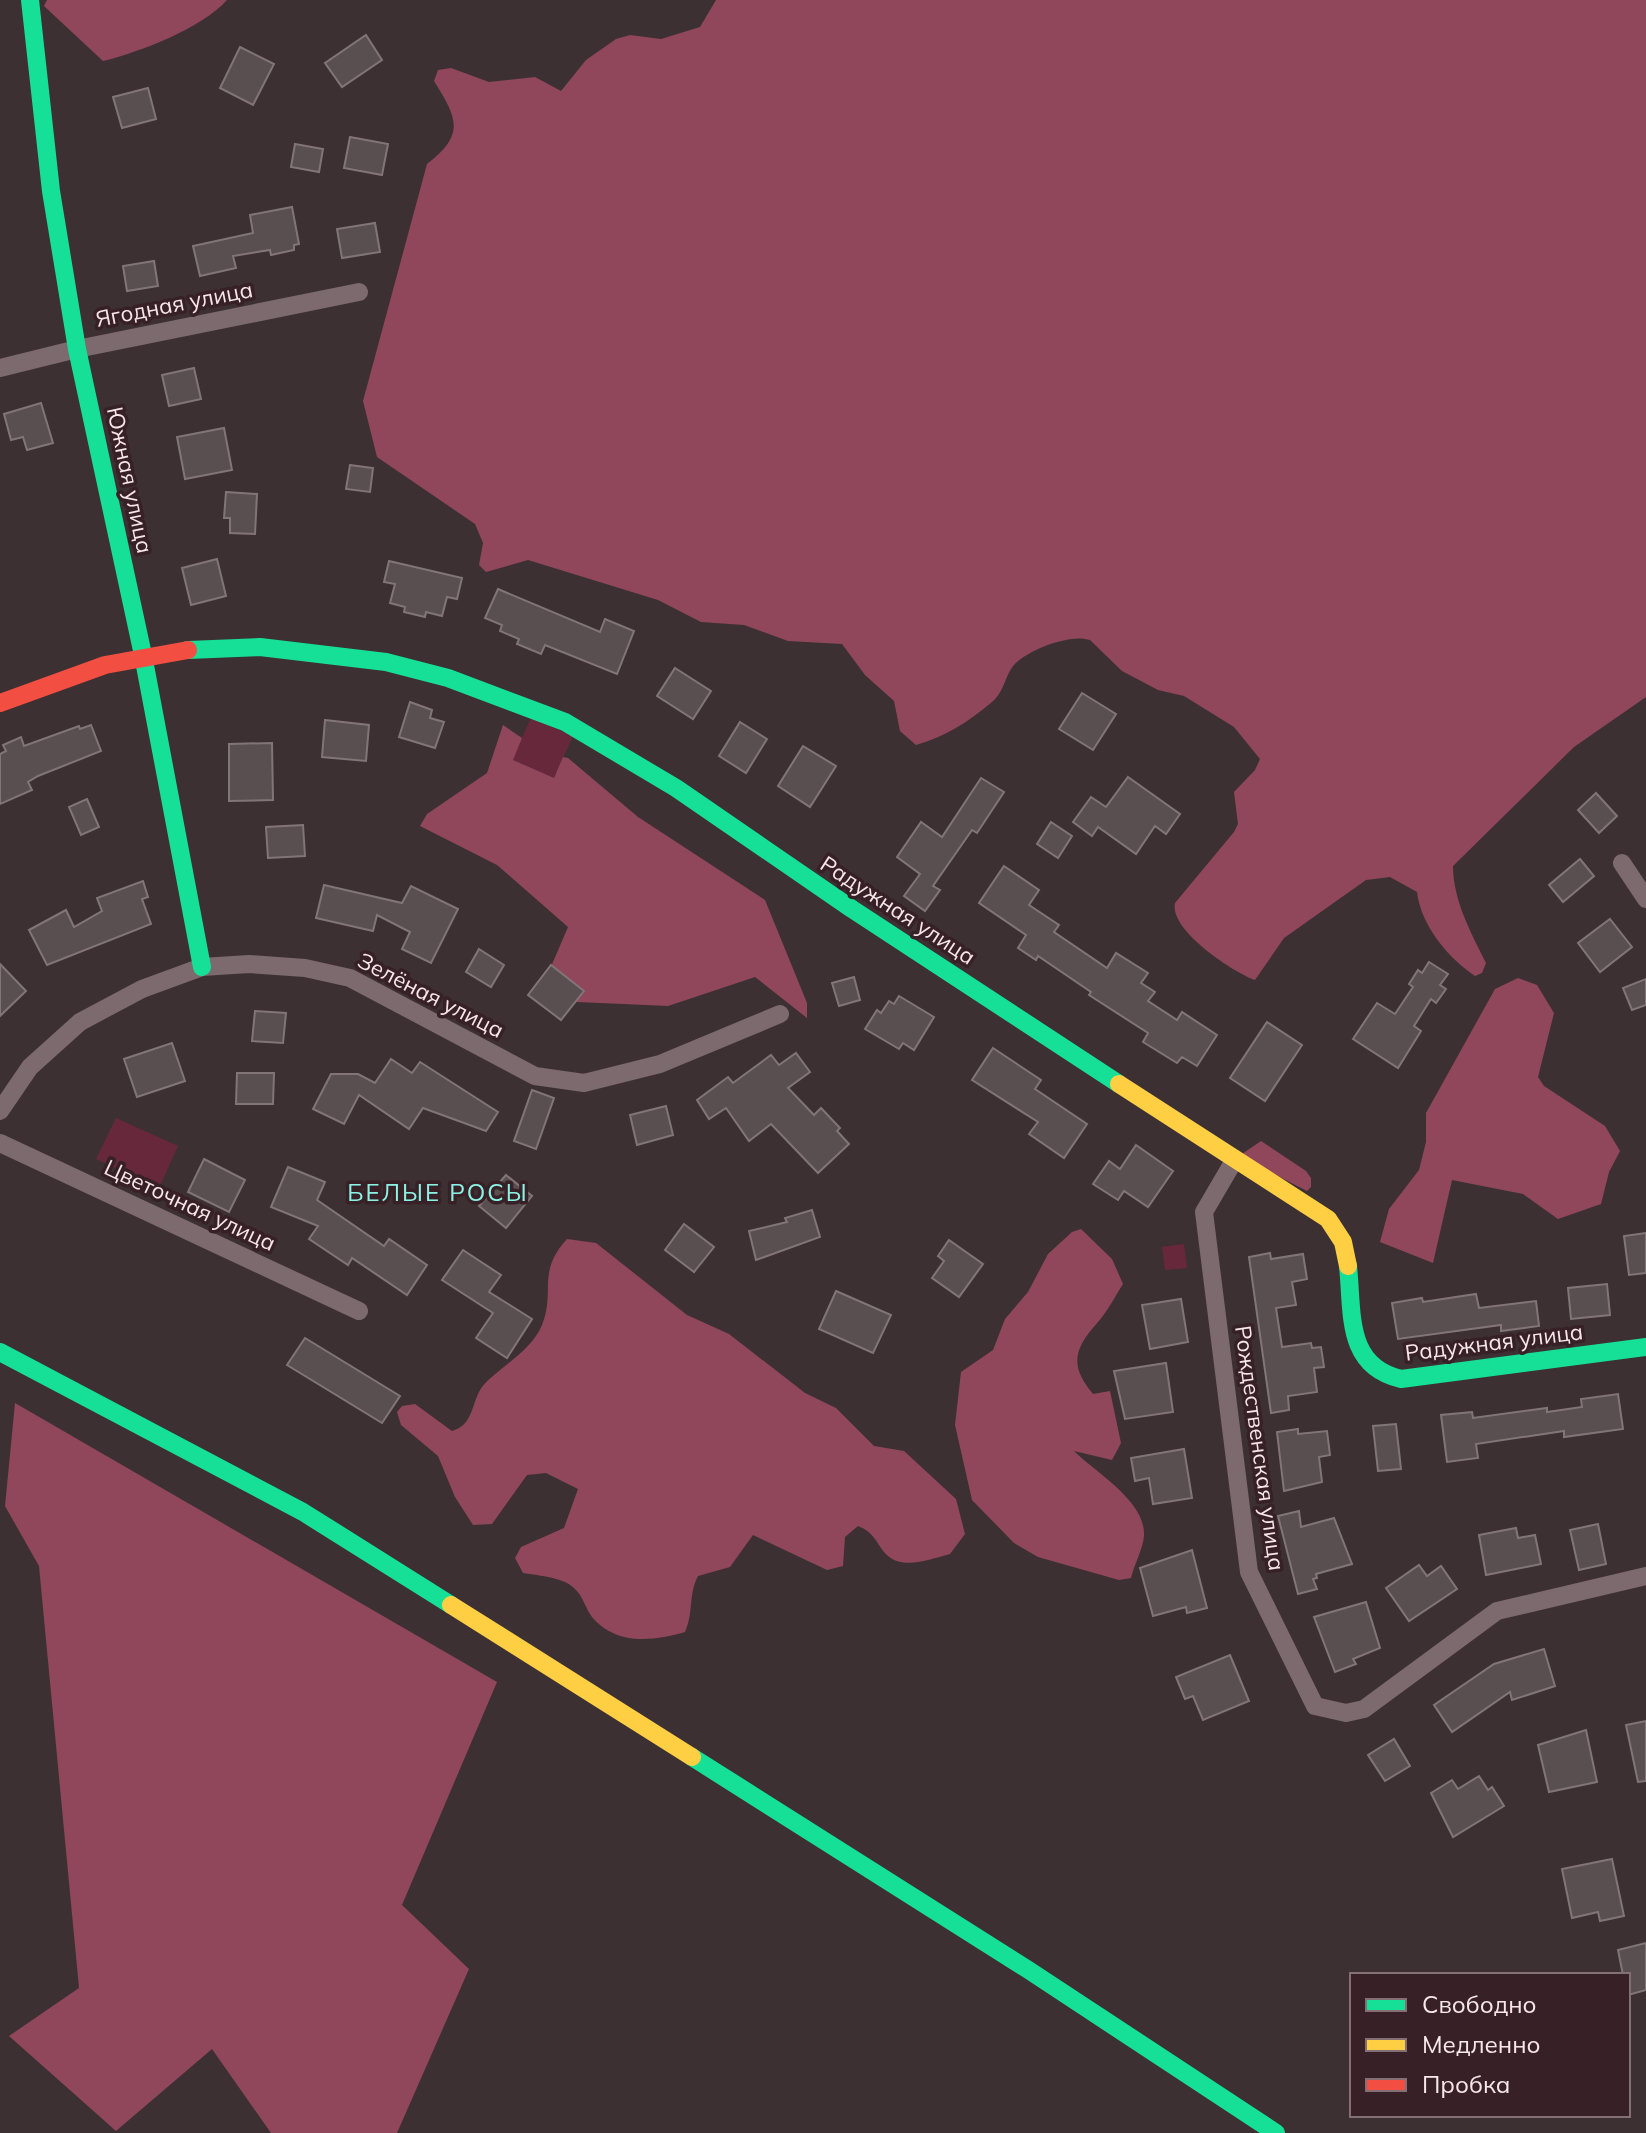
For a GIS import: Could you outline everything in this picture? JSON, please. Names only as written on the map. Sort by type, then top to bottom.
[{"type":"street","name":"Южная улица","points":[[30,0],[51,191],[77,349],[143,655],[202,967]]},
{"type":"street","name":"Ягодная улица","points":[[0,368],[77,349],[359,292]]},
{"type":"street","name":"Радужная улица","points":[[0,703],[51,681],[143,655],[241,647],[325,651],[433,674],[518,700],[615,749],[817,886],[1322,1214],[1337,1228],[1347,1264],[1357,1339],[1365,1360],[1377,1372],[1401,1379],[1646,1347]]},
{"type":"street","points":[[1622,863],[1646,899]]},
{"type":"street","name":"Зелёная улица","points":[[0,1111],[30,1067],[80,1022],[142,989],[202,967],[249,964],[305,968],[350,978],[535,1076],[584,1083],[628,1075],[660,1064],[780,1014]]},
{"type":"street","name":"Цветочная улица","points":[[0,1143],[359,1311]]},
{"type":"street","name":"Рождественская улица","points":[[1235,1159],[1204,1212],[1249,1572],[1315,1706],[1346,1713],[1364,1709],[1497,1611],[1646,1576]]},
{"type":"street","points":[[0,1352],[303,1512],[1027,1969],[1276,2133]]},
{"type":"shaded area","points":[[47,0],[227,0],[202,20],[170,38],[103,61],[44,6]]},
{"type":"shaded area","points":[[716,0],[1646,0],[1646,697],[1574,747],[1453,866],[1459,904],[1486,963],[1482,973],[1475,976],[1455,960],[1430,928],[1417,892],[1390,877],[1366,880],[1284,938],[1255,980],[1204,949],[1182,925],[1175,903],[1234,832],[1238,824],[1234,792],[1255,770],[1260,759],[1234,727],[1184,696],[1158,690],[1122,671],[1090,640],[1061,641],[1020,659],[1008,674],[1000,693],[983,710],[947,733],[916,745],[900,731],[894,701],[865,675],[842,644],[788,641],[744,625],[701,622],[658,600],[528,560],[486,572],[479,565],[483,543],[475,524],[377,457],[363,401],[427,164],[448,144],[454,125],[448,105],[434,81],[438,70],[451,68],[489,82],[535,77],[561,91],[586,60],[616,39],[630,35],[661,39],[700,27]]},
{"type":"shaded area","points":[[531,718],[573,736],[554,778],[512,760]]},
{"type":"shaded area","points":[[503,725],[522,738],[513,760],[554,778],[563,757],[568,758],[638,817],[765,900],[807,1003],[807,1018],[755,977],[668,1006],[577,1002],[550,969],[568,927],[497,865],[420,826],[427,814],[487,773]]},
{"type":"shaded area","points":[[1518,978],[1537,985],[1554,1013],[1538,1077],[1544,1086],[1605,1126],[1620,1151],[1609,1172],[1601,1204],[1558,1219],[1523,1194],[1452,1180],[1433,1263],[1380,1242],[1389,1209],[1419,1170],[1426,1142],[1426,1113],[1495,989]]},
{"type":"shaded area","points":[[116,1118],[178,1146],[159,1188],[96,1159]]},
{"type":"shaded area","points":[[1261,1141],[1306,1171],[1311,1178],[1311,1187],[1307,1191],[1239,1156]]},
{"type":"shaded area","points":[[1081,1229],[1112,1259],[1123,1284],[1084,1341],[1078,1357],[1080,1374],[1093,1394],[1110,1391],[1121,1443],[1112,1460],[1074,1451],[1129,1500],[1142,1523],[1143,1541],[1131,1578],[1119,1580],[1038,1557],[1014,1543],[972,1500],[955,1425],[961,1372],[993,1350],[1005,1319],[1028,1292],[1048,1254],[1072,1232]]},
{"type":"shaded area","points":[[567,1239],[596,1243],[687,1315],[729,1334],[805,1393],[836,1408],[874,1446],[904,1451],[956,1499],[965,1534],[950,1554],[925,1561],[898,1561],[884,1552],[870,1534],[858,1526],[845,1537],[843,1566],[827,1570],[753,1535],[730,1567],[698,1576],[685,1632],[648,1639],[624,1637],[602,1626],[592,1617],[578,1593],[565,1582],[523,1573],[515,1558],[521,1547],[564,1528],[578,1489],[546,1473],[527,1475],[492,1524],[473,1525],[455,1497],[438,1456],[401,1425],[397,1412],[402,1406],[415,1404],[452,1431],[464,1425],[484,1385],[536,1336],[546,1313],[552,1262]]},
{"type":"shaded area","points":[[1184,1244],[1187,1268],[1165,1270],[1162,1247]]},
{"type":"shaded area","points":[[15,1403],[497,1682],[402,1905],[469,1969],[397,2133],[271,2133],[212,2049],[116,2131],[9,2036],[79,1988],[39,1566],[5,1506]]},
{"type":"building","points":[[366,35],[382,60],[342,87],[325,63]]},
{"type":"building","points":[[240,47],[274,64],[253,105],[220,88]]},
{"type":"building","points":[[148,88],[156,119],[122,128],[113,97]]},
{"type":"building","points":[[350,137],[388,144],[382,175],[344,168]]},
{"type":"building","points":[[295,144],[323,149],[319,172],[291,167]]},
{"type":"building","points":[[292,207],[299,244],[294,245],[294,250],[271,255],[270,250],[233,256],[236,268],[200,276],[193,246],[253,233],[250,215]]},
{"type":"building","points":[[375,223],[380,252],[342,258],[337,229]]},
{"type":"building","points":[[154,261],[158,286],[127,291],[123,266]]},
{"type":"building","points":[[194,368],[201,399],[169,406],[162,375]]},
{"type":"building","points":[[41,403],[53,443],[27,450],[23,437],[11,440],[4,414]]},
{"type":"building","points":[[224,428],[232,470],[185,479],[177,437]]},
{"type":"building","points":[[350,465],[373,468],[370,492],[346,489]]},
{"type":"building","points":[[226,492],[257,494],[255,534],[230,533],[230,518],[224,518]]},
{"type":"building","points":[[217,559],[226,596],[191,605],[182,568]]},
{"type":"building","points":[[389,561],[462,578],[457,599],[447,597],[442,616],[426,612],[425,617],[404,612],[405,607],[390,603],[395,584],[384,582]]},
{"type":"building","points":[[498,589],[600,632],[605,619],[634,631],[617,674],[545,645],[541,654],[517,644],[519,639],[500,631],[502,625],[485,618]]},
{"type":"building","points":[[675,668],[711,691],[693,719],[657,696]]},
{"type":"building","points":[[1082,693],[1116,714],[1093,750],[1059,729]]},
{"type":"building","points":[[410,702],[432,710],[430,718],[444,722],[435,748],[399,737]]},
{"type":"building","points":[[325,720],[369,725],[366,761],[322,757]]},
{"type":"building","points":[[740,722],[767,739],[746,773],[719,756]]},
{"type":"building","points":[[91,725],[101,751],[38,776],[28,782],[32,790],[0,804],[0,754],[6,751],[3,745],[21,737],[24,746],[79,726],[80,729]]},
{"type":"building","points":[[272,743],[273,800],[229,801],[229,744]]},
{"type":"building","points":[[803,746],[836,766],[810,807],[778,786]]},
{"type":"building","points":[[1128,777],[1180,814],[1166,834],[1155,826],[1136,854],[1098,827],[1092,836],[1073,822],[1091,797],[1106,807]]},
{"type":"building","points":[[981,778],[1004,792],[977,833],[972,830],[933,886],[940,890],[925,911],[904,896],[920,874],[897,857],[921,822],[942,837]]},
{"type":"building","points":[[1596,793],[1617,816],[1599,833],[1578,810]]},
{"type":"building","points":[[87,799],[99,827],[81,835],[69,807]]},
{"type":"building","points":[[1051,822],[1072,836],[1058,858],[1037,844]]},
{"type":"building","points":[[303,825],[305,856],[268,858],[266,827]]},
{"type":"building","points":[[1580,859],[1594,876],[1563,902],[1549,885]]},
{"type":"building","points":[[1004,866],[1039,890],[1029,905],[1059,925],[1054,932],[1107,968],[1116,953],[1148,973],[1141,983],[1155,992],[1148,1001],[1177,1020],[1182,1012],[1217,1035],[1197,1066],[1182,1057],[1177,1063],[1143,1042],[1148,1033],[1089,995],[1091,992],[1038,956],[1036,960],[1018,948],[1026,935],[979,903]]},
{"type":"building","points":[[143,881],[148,897],[142,899],[151,924],[47,965],[29,930],[66,910],[74,927],[102,911],[97,898]]},
{"type":"building","points":[[324,885],[402,903],[411,886],[458,909],[431,963],[402,949],[410,932],[377,915],[373,931],[316,918]]},
{"type":"building","points":[[1610,919],[1632,947],[1600,972],[1578,943]]},
{"type":"building","points":[[479,949],[504,965],[491,987],[466,972]]},
{"type":"building","points":[[1429,962],[1448,974],[1440,985],[1446,989],[1436,1003],[1431,999],[1414,1026],[1421,1031],[1398,1068],[1353,1039],[1377,1003],[1395,1014],[1413,987],[1409,984],[1418,970],[1422,973]]},
{"type":"building","points":[[0,964],[26,991],[0,1016]]},
{"type":"building","points":[[551,965],[584,991],[561,1020],[528,995]]},
{"type":"building","points":[[854,977],[860,1000],[839,1006],[832,983]]},
{"type":"building","points":[[1646,979],[1646,1005],[1632,1010],[1623,988]]},
{"type":"building","points":[[899,996],[934,1017],[914,1050],[903,1043],[899,1049],[865,1029],[877,1010],[881,1013],[889,1001],[894,1004]]},
{"type":"building","points":[[255,1011],[286,1013],[283,1043],[252,1041]]},
{"type":"building","points":[[1267,1022],[1302,1045],[1265,1101],[1230,1078]]},
{"type":"building","points":[[172,1043],[185,1081],[137,1097],[124,1059]]},
{"type":"building","points":[[993,1048],[1041,1080],[1035,1089],[1087,1124],[1064,1158],[1029,1134],[1038,1122],[972,1080]]},
{"type":"building","points":[[796,1053],[810,1072],[788,1088],[814,1115],[821,1108],[840,1128],[837,1131],[849,1144],[818,1173],[771,1124],[749,1141],[726,1108],[709,1119],[697,1100],[728,1077],[733,1083],[771,1055],[779,1065]]},
{"type":"building","points":[[391,1059],[412,1073],[420,1062],[498,1112],[486,1131],[423,1108],[409,1129],[359,1095],[344,1124],[313,1109],[331,1074],[358,1074],[375,1083]]},
{"type":"building","points":[[237,1073],[274,1073],[273,1104],[236,1104]]},
{"type":"building","points":[[532,1090],[554,1098],[536,1149],[514,1141]]},
{"type":"building","points":[[666,1106],[673,1135],[637,1145],[630,1115]]},
{"type":"building","points":[[1136,1145],[1173,1171],[1148,1207],[1124,1191],[1118,1200],[1093,1184],[1109,1161],[1120,1169]]},
{"type":"building","points":[[204,1159],[245,1180],[229,1212],[188,1192]]},
{"type":"building","points":[[288,1167],[325,1182],[317,1200],[384,1246],[389,1239],[427,1265],[407,1295],[352,1258],[348,1265],[309,1239],[318,1226],[271,1207]]},
{"type":"building","points":[[506,1175],[532,1196],[506,1228],[479,1206]]},
{"type":"building","points":[[812,1210],[820,1237],[756,1260],[749,1231],[787,1222],[785,1218]]},
{"type":"building","points":[[684,1224],[714,1247],[694,1272],[665,1250]]},
{"type":"building","points":[[1646,1233],[1646,1273],[1629,1275],[1624,1236]]},
{"type":"building","points":[[949,1240],[983,1264],[959,1297],[932,1278],[944,1261],[938,1256]]},
{"type":"building","points":[[463,1250],[501,1275],[489,1292],[532,1319],[507,1358],[476,1338],[493,1313],[442,1280]]},
{"type":"building","points":[[1270,1253],[1271,1259],[1303,1254],[1307,1279],[1292,1282],[1296,1305],[1276,1308],[1282,1347],[1311,1343],[1312,1348],[1321,1347],[1324,1367],[1314,1368],[1317,1392],[1288,1396],[1289,1410],[1271,1413],[1249,1257]]},
{"type":"building","points":[[1607,1284],[1610,1315],[1571,1319],[1568,1288]]},
{"type":"building","points":[[836,1291],[891,1315],[873,1353],[819,1329]]},
{"type":"building","points":[[1476,1294],[1479,1308],[1536,1301],[1539,1326],[1501,1331],[1501,1325],[1398,1339],[1392,1303]]},
{"type":"building","points":[[1181,1299],[1188,1342],[1150,1349],[1142,1305]]},
{"type":"building","points":[[305,1338],[400,1396],[382,1423],[287,1365]]},
{"type":"building","points":[[1166,1363],[1173,1412],[1125,1419],[1114,1371]]},
{"type":"building","points":[[1618,1394],[1623,1429],[1564,1437],[1564,1431],[1476,1444],[1478,1458],[1447,1462],[1441,1415],[1472,1412],[1473,1418],[1547,1408],[1547,1412],[1582,1407],[1581,1399]]},
{"type":"building","points":[[1396,1424],[1401,1469],[1378,1471],[1373,1426]]},
{"type":"building","points":[[1298,1429],[1298,1434],[1327,1431],[1330,1455],[1319,1457],[1322,1482],[1284,1491],[1277,1432]]},
{"type":"building","points":[[1184,1449],[1192,1498],[1153,1504],[1149,1478],[1135,1481],[1131,1458]]},
{"type":"building","points":[[1299,1511],[1301,1527],[1334,1518],[1352,1564],[1316,1574],[1317,1578],[1313,1579],[1317,1589],[1298,1594],[1278,1516]]},
{"type":"building","points":[[1598,1524],[1606,1564],[1579,1570],[1570,1530]]},
{"type":"building","points":[[1516,1528],[1518,1538],[1535,1535],[1541,1564],[1486,1575],[1479,1535]]},
{"type":"building","points":[[1192,1550],[1207,1608],[1187,1613],[1186,1607],[1153,1616],[1140,1568]]},
{"type":"building","points":[[1419,1565],[1427,1576],[1441,1566],[1457,1589],[1409,1621],[1386,1588]]},
{"type":"building","points":[[1366,1602],[1380,1648],[1353,1659],[1356,1664],[1335,1672],[1314,1617]]},
{"type":"building","points":[[1544,1649],[1555,1686],[1512,1700],[1510,1692],[1452,1732],[1434,1705],[1494,1664]]},
{"type":"building","points":[[1230,1655],[1249,1701],[1203,1720],[1193,1696],[1185,1699],[1176,1677]]},
{"type":"building","points":[[1646,1721],[1646,1781],[1638,1782],[1626,1725]]},
{"type":"building","points":[[1586,1730],[1597,1782],[1549,1792],[1538,1745]]},
{"type":"building","points":[[1394,1739],[1410,1766],[1385,1781],[1368,1755]]},
{"type":"building","points":[[1479,1776],[1488,1790],[1492,1787],[1504,1806],[1453,1837],[1431,1793],[1452,1780],[1458,1789]]},
{"type":"building","points":[[1612,1859],[1624,1916],[1600,1921],[1598,1912],[1572,1918],[1562,1869]]},
{"type":"building","points":[[1646,1943],[1646,1990],[1630,1994],[1630,1973],[1623,1973],[1618,1950]]},
{"type":"traffic: fast","points":[[30,0],[51,191],[77,349],[143,655],[202,967]]},
{"type":"traffic: fast","points":[[188,650],[260,647],[386,662],[448,678],[565,722],[676,788],[852,909],[1119,1084]]},
{"type":"traffic: fast","points":[[1348,1266],[1352,1319],[1361,1350],[1383,1372],[1401,1379],[1646,1347]]},
{"type":"traffic: fast","points":[[0,1352],[303,1512],[451,1605]]},
{"type":"traffic: fast","points":[[692,1757],[1027,1969],[1276,2133]]},
{"type":"traffic: slow","points":[[1119,1084],[1328,1219],[1343,1242],[1348,1266]]},
{"type":"traffic: slow","points":[[451,1605],[692,1757]]},
{"type":"traffic: jam","points":[[0,703],[105,665],[188,650]]},
{"type":"district","name":"БЕЛЫЕ РОСЫ","points":[[438,1193]]}]
